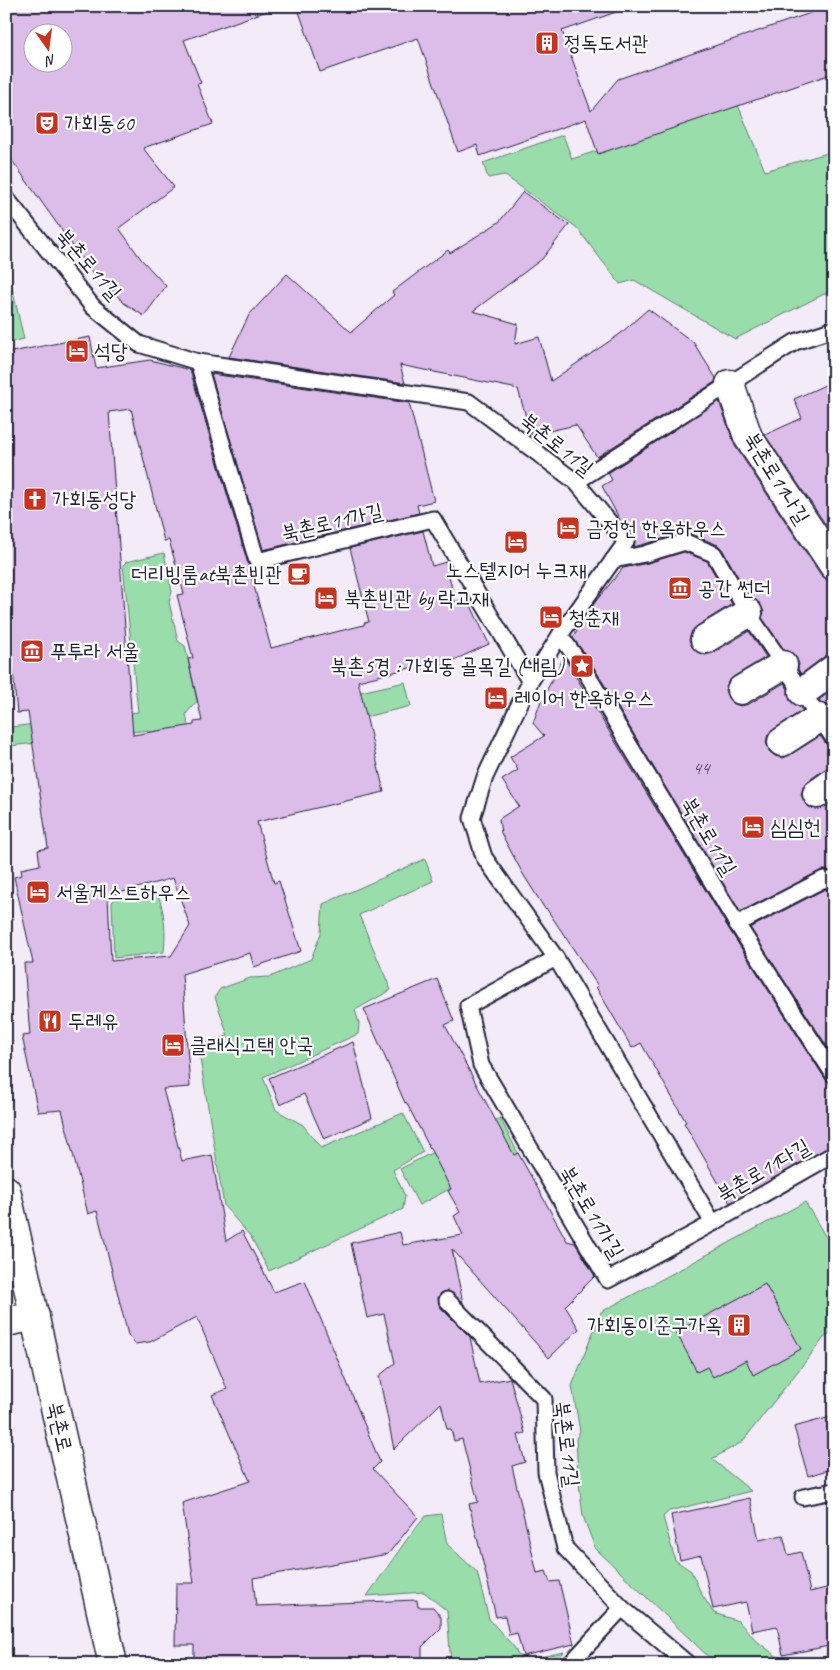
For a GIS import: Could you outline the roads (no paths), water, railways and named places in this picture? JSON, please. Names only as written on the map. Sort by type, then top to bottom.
[{"type":"street","name":"북촌로11나길","points":[[730,384],[748,438],[834,566]]},
{"type":"street","points":[[705,640],[748,613]]},
{"type":"street","points":[[741,690],[783,665]]},
{"type":"street","points":[[803,692],[834,668]]},
{"type":"street","points":[[782,742],[826,729]]},
{"type":"street","name":"북촌로","points":[[6,1190],[113,1664]]},
{"type":"street","points":[[6,1322],[35,1316]]},
{"type":"lane","name":"북촌로11길","points":[[6,198],[93,307],[139,344],[198,362],[469,402],[576,482],[626,542],[560,635],[582,666],[737,924],[834,1075]]},
{"type":"lane","points":[[576,482],[795,342],[834,329]]},
{"type":"lane","name":"북촌로11가길","points":[[198,362],[257,561],[433,519],[530,682]]},
{"type":"lane","points":[[613,560],[645,554],[685,542],[714,554],[748,613],[803,692],[826,729]]},
{"type":"lane","points":[[560,635],[530,682],[485,777],[472,818],[484,857],[556,958],[712,1223]]},
{"type":"lane","points":[[737,924],[824,879],[834,882]]},
{"type":"lane","name":"북촌로11가길","points":[[556,958],[468,1006],[481,1066],[608,1280],[712,1223]]},
{"type":"lane","name":"북촌로11다길","points":[[712,1223],[834,1154]]},
{"type":"lane","name":"북촌로11길","points":[[447,1300],[544,1399],[546,1472],[565,1548],[622,1608],[688,1664]]},
{"type":"lane","points":[[802,1497],[834,1491]]},
{"type":"lane","points":[[570,1664],[622,1608]]},
{"type":"place","name":"정독도서관","points":[[547,43]]},
{"type":"place","name":"가회동60","points":[[47,123]]},
{"type":"place","name":"석당","points":[[77,351]]},
{"type":"place","name":"가회동성당","points":[[35,499]]},
{"type":"place","name":"금정헌 한옥하우스","points":[[568,528]]},
{"type":"place","name":"노스텔지어 누크재","points":[[516,542]]},
{"type":"place","name":"더리빙룸at북촌빈관","points":[[299,574]]},
{"type":"place","name":"공간 썬더","points":[[680,588]]},
{"type":"place","name":"북촌빈관 by 락고재","points":[[326,598]]},
{"type":"place","name":"청춘재","points":[[551,617]]},
{"type":"place","name":"푸투라 서울","points":[[32,651]]},
{"type":"place","name":"북촌5경 : 가회동 골목길 (내림)","points":[[582,666]]},
{"type":"place","name":"레이어 한옥하우스","points":[[496,698]]},
{"type":"place","name":"심심헌","points":[[753,827]]},
{"type":"place","name":"서울게스트하우스","points":[[38,892]]},
{"type":"place","name":"두레유","points":[[50,1021]]},
{"type":"place","name":"클래식고택 안국","points":[[173,1045]]},
{"type":"place","name":"가회동이준구가옥","points":[[739,1325]]}]
